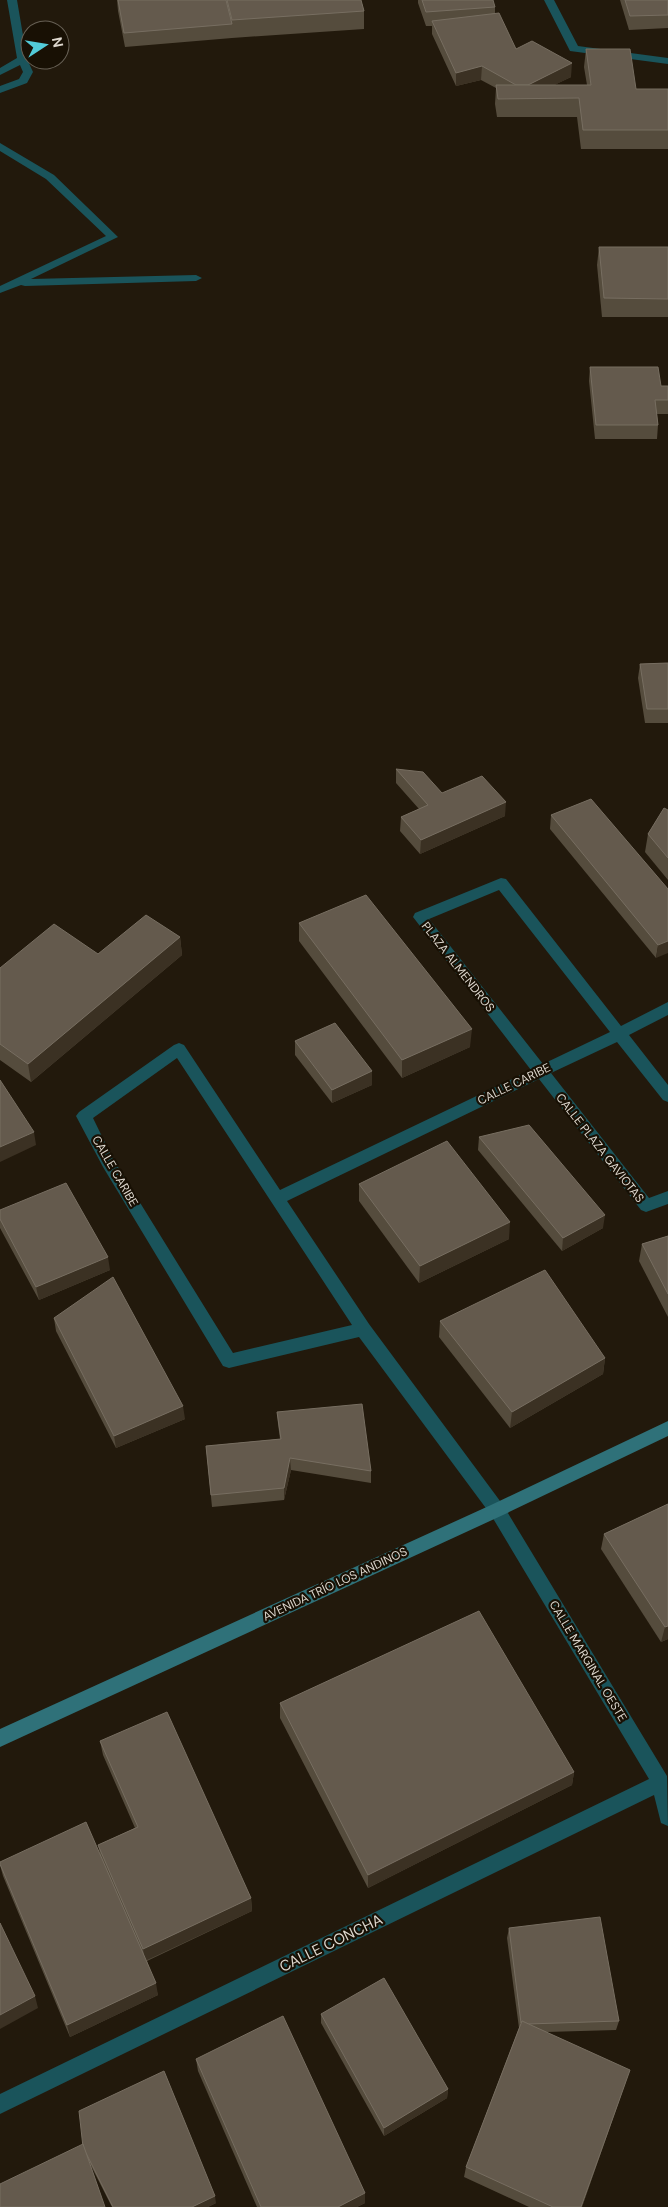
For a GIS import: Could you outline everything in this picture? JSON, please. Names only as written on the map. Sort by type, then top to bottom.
[{"type":"street","points":[[12,0],[20,47]]},
{"type":"street","points":[[549,0],[574,49],[668,61]]},
{"type":"street","points":[[0,72],[20,60]]},
{"type":"street","points":[[0,90],[23,81],[28,72],[27,70]]},
{"type":"street","points":[[0,146],[50,177],[113,237],[0,290]]},
{"type":"street","points":[[18,283],[196,278]]},
{"type":"street","name":"PLAZA ALMENDROS","points":[[539,1072],[420,917],[502,883],[619,1034]]},
{"type":"street","name":"CALLE CARIBE","points":[[279,1198],[619,1034],[668,1008]]},
{"type":"street","points":[[619,1034],[668,1096]]},
{"type":"street","name":"CALLE CARIBE","points":[[363,1329],[229,1360],[108,1163],[84,1116],[179,1049],[279,1198],[363,1329],[497,1510]]},
{"type":"street","name":"CALLE PLAZA GAVIOTAS","points":[[539,1072],[646,1206],[668,1197]]},
{"type":"street","name":"AVENIDA TRÍO LOS ANDINOS","points":[[0,1738],[497,1510],[668,1428]]},
{"type":"street","name":"CALLE MARGINAL OESTE","points":[[497,1510],[661,1782],[668,1817]]},
{"type":"street","name":"CALLE CONCHA","points":[[0,2104],[661,1782]]},
{"type":"building","points":[[118,0],[226,0],[232,24],[124,33]]},
{"type":"building","points":[[227,0],[361,0],[364,11],[232,20]]},
{"type":"building","points":[[422,0],[493,0],[495,7],[426,12]]},
{"type":"building","points":[[625,0],[668,0],[668,15],[630,16]]},
{"type":"building","points":[[499,13],[516,49],[532,41],[572,63],[528,85],[516,85],[482,66],[456,73],[432,21]]},
{"type":"building","points":[[586,49],[630,49],[636,89],[668,89],[668,130],[583,130],[579,98],[498,99],[496,85],[591,85]]},
{"type":"building","points":[[599,247],[668,247],[668,299],[604,298]]},
{"type":"building","points":[[590,367],[658,367],[661,386],[668,386],[668,400],[655,400],[658,425],[596,425]]},
{"type":"building","points":[[668,663],[668,709],[647,709],[640,664]]},
{"type":"building","points":[[396,769],[423,772],[442,793],[482,776],[506,802],[421,840],[401,817],[428,805]]},
{"type":"building","points":[[591,799],[668,889],[668,941],[658,945],[551,815]]},
{"type":"building","points":[[664,808],[668,810],[668,858],[648,834]]},
{"type":"building","points":[[366,895],[472,1029],[402,1060],[299,923]]},
{"type":"building","points":[[146,915],[180,937],[28,1064],[0,1044],[0,968],[54,924],[98,954]]},
{"type":"building","points":[[335,1023],[372,1071],[332,1090],[295,1041]]},
{"type":"building","points":[[0,1080],[34,1132],[0,1147]]},
{"type":"building","points":[[529,1125],[605,1215],[563,1238],[479,1137]]},
{"type":"building","points":[[447,1141],[510,1222],[420,1266],[359,1184]]},
{"type":"building","points":[[66,1183],[108,1257],[36,1287],[0,1219],[0,1210]]},
{"type":"building","points":[[668,1236],[668,1294],[642,1244]]},
{"type":"building","points":[[545,1270],[605,1358],[512,1412],[440,1321]]},
{"type":"building","points":[[113,1277],[183,1406],[114,1436],[54,1318]]},
{"type":"building","points":[[362,1404],[371,1471],[290,1458],[284,1488],[211,1495],[206,1446],[281,1439],[277,1412]]},
{"type":"building","points":[[668,1504],[668,1626],[665,1627],[604,1534]]},
{"type":"building","points":[[479,1611],[574,1772],[368,1875],[280,1703]]},
{"type":"building","points":[[167,1712],[251,1898],[143,1949],[98,1845],[138,1827],[100,1741]]},
{"type":"building","points":[[86,1822],[156,1983],[67,2025],[0,1862]]},
{"type":"building","points":[[600,1917],[619,2021],[528,2024],[522,2021],[521,2023],[509,1928]]},
{"type":"building","points":[[0,1923],[35,1996],[0,2015]]},
{"type":"building","points":[[384,1978],[448,2089],[384,2128],[321,2014]]},
{"type":"building","points":[[283,2016],[365,2193],[338,2207],[261,2207],[196,2059]]},
{"type":"building","points":[[522,2021],[630,2070],[581,2207],[553,2207],[466,2167]]},
{"type":"building","points":[[164,2071],[215,2196],[192,2207],[113,2207],[83,2147],[79,2111]]},
{"type":"building","points":[[83,2144],[105,2207],[0,2207],[0,2184]]}]
